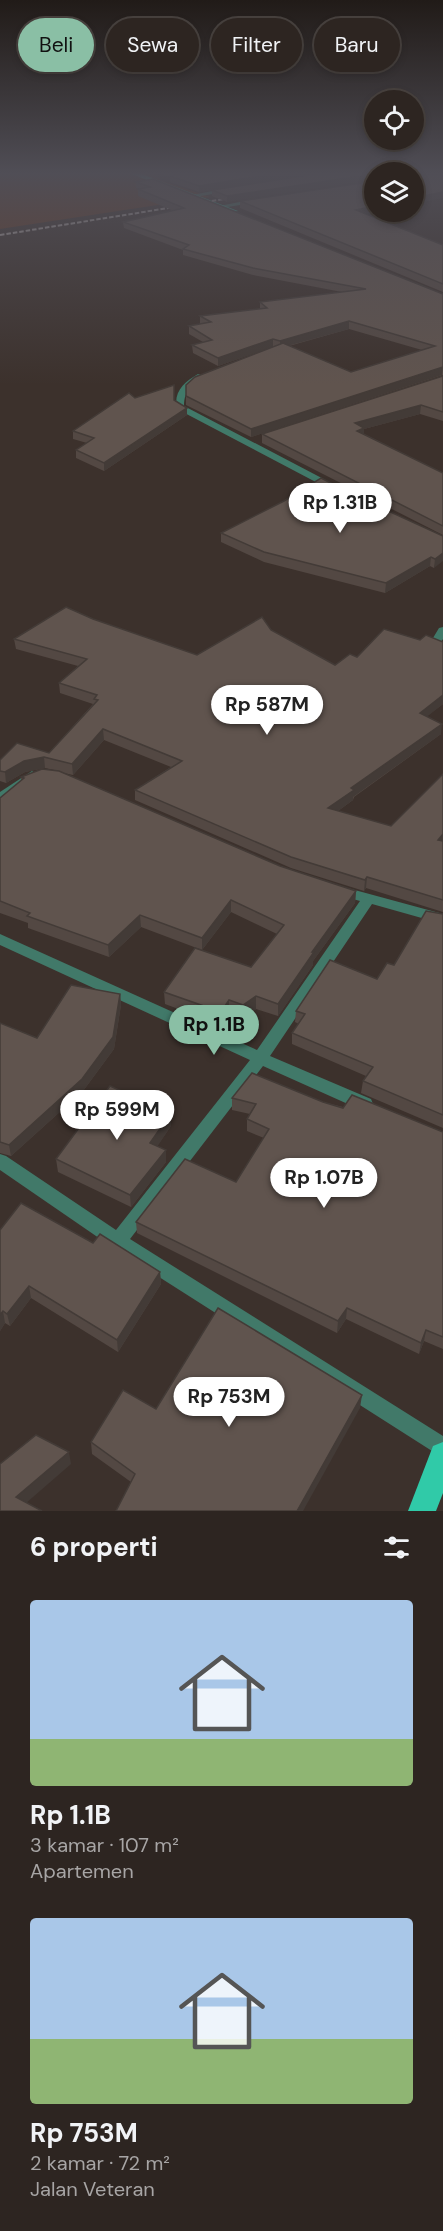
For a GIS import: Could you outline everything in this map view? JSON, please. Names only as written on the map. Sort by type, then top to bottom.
[{"type":"highway","points":[[422,1511],[443,1456]]},
{"type":"street","points":[[211,372],[185,385],[180,392],[180,407],[345,494]]},
{"type":"street","points":[[248,443],[259,440]]},
{"type":"street","points":[[443,630],[435,643],[443,647]]},
{"type":"street","points":[[0,798],[22,780],[35,773],[43,773]]},
{"type":"street","points":[[326,886],[368,900],[443,919]]},
{"type":"street","points":[[118,1242],[260,1058],[368,900]]},
{"type":"street","points":[[0,939],[382,1111]]},
{"type":"street","points":[[0,1161],[118,1242],[443,1448]]},
{"type":"building","points":[[189,245],[318,245],[443,294],[443,367],[251,429],[186,396],[186,385],[195,377],[283,343],[351,372],[435,346],[349,321],[280,341],[273,339],[218,358],[192,345],[212,340],[189,326],[211,322],[200,316],[267,308],[260,302],[366,289],[253,268],[183,249]]},
{"type":"building","points":[[346,245],[442,245],[443,284]]},
{"type":"building","points":[[443,376],[443,412],[421,405],[355,423],[364,428],[357,431],[443,473],[443,526],[262,434]]},
{"type":"building","points":[[174,385],[174,400],[187,408],[104,463],[76,450],[94,438],[73,431],[129,393],[135,398]]},
{"type":"building","points":[[321,478],[443,536],[443,553],[435,559],[431,557],[386,583],[264,552],[221,533],[284,501]]},
{"type":"building","points":[[66,607],[93,619],[197,655],[262,617],[271,630],[335,665],[350,654],[357,657],[384,629],[420,640],[426,635],[443,642],[443,695],[420,713],[442,724],[351,788],[354,790],[328,808],[391,826],[443,774],[443,834],[438,840],[443,841],[443,900],[367,877],[365,880],[291,857],[135,790],[182,761],[103,729],[72,764],[44,757],[24,761],[5,772],[0,771],[0,760],[17,743],[49,753],[98,700],[94,699],[97,695],[59,683],[87,659],[14,639]]},
{"type":"building","points":[[42,769],[59,771],[280,866],[356,891],[278,1004],[256,996],[243,1005],[229,1000],[221,1012],[164,992],[195,948],[251,967],[284,925],[231,900],[202,938],[140,915],[108,945],[27,916],[30,913],[0,901],[0,798],[24,778],[21,777]]},
{"type":"building","points":[[426,911],[443,914],[443,1115],[363,1081],[373,1067],[292,1033],[305,1014],[296,1011],[330,960],[377,979],[387,963],[394,965]]},
{"type":"building","points":[[71,985],[120,994],[113,1037],[82,1079],[9,1145],[0,1142],[0,1023],[37,1038]]},
{"type":"building","points":[[252,1073],[343,1108],[352,1095],[443,1132],[443,1337],[426,1330],[421,1343],[347,1308],[338,1321],[136,1222],[185,1159],[236,1182],[269,1129],[247,1119],[256,1104],[232,1098]]},
{"type":"building","points":[[110,1086],[171,1113],[150,1143],[166,1150],[130,1195],[56,1159]]},
{"type":"building","points":[[21,1203],[93,1243],[100,1234],[160,1272],[117,1340],[29,1286],[7,1314],[3,1311],[0,1315],[0,1230]]},
{"type":"building","points":[[218,1308],[362,1395],[297,1511],[116,1511],[135,1474],[91,1442],[123,1390],[156,1409]]},
{"type":"building","points":[[36,1435],[69,1452],[16,1497],[42,1511],[0,1511],[0,1464]]}]
